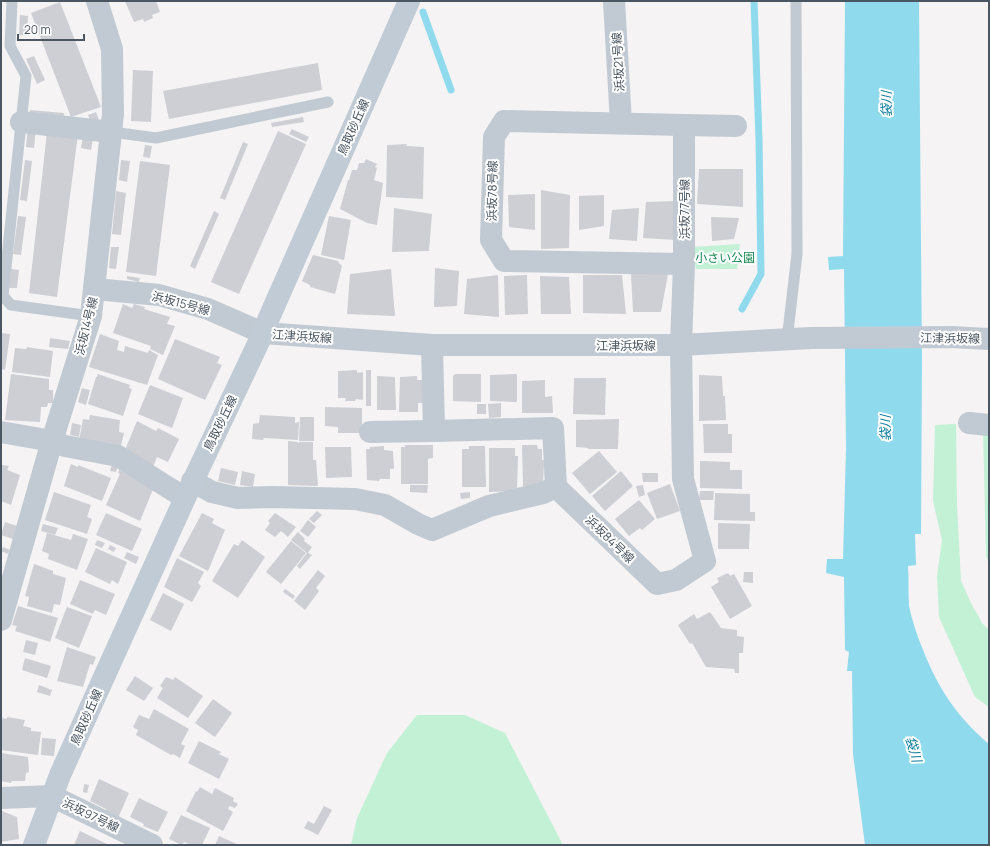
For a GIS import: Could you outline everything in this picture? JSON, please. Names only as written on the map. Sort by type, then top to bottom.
[{"type":"main road","name":"鳥取砂丘線","points":[[34,845],[60,774],[189,489],[263,333],[409,1]]},
{"type":"street","name":"浜坂14号線","points":[[1,620],[52,441],[91,316],[113,114],[112,49],[97,1]]},
{"type":"street","name":"浜坂21号線","points":[[614,1],[621,123]]},
{"type":"street","name":"浜坂78号線","points":[[684,125],[504,121],[494,137],[491,240],[504,261],[684,264]]},
{"type":"street","points":[[21,122],[112,132]]},
{"type":"street","points":[[684,125],[736,126]]},
{"type":"street","name":"浜坂77号線","points":[[681,345],[684,264],[684,125]]},
{"type":"street","name":"浜坂15号線","points":[[95,289],[159,295],[208,309],[263,333]]},
{"type":"street","name":"江津浜坂線","points":[[263,333],[432,345],[681,345],[811,338],[950,337],[989,339]]},
{"type":"street","points":[[432,345],[434,430]]},
{"type":"street","name":"浜坂84号線","points":[[556,487],[657,584],[676,580],[705,561],[682,479],[681,345]]},
{"type":"street","points":[[1,432],[52,441],[65,446],[118,456],[189,489],[212,492],[238,498],[272,497],[355,499],[385,505],[418,524],[432,530],[489,506],[543,493],[556,487],[553,428],[370,432]]},
{"type":"street","points":[[1,798],[52,796]]},
{"type":"street","name":"浜坂97号線","points":[[52,796],[152,845]]},
{"type":"lane","points":[[12,1],[10,46],[26,76],[3,296],[11,305],[91,316]]},
{"type":"lane","points":[[787,340],[797,254],[796,1]]},
{"type":"lane","points":[[112,132],[156,138],[328,102]]},
{"type":"green space","name":"小さい公園","points":[[740,244],[737,269],[696,269],[693,247]]},
{"type":"green space","points":[[956,424],[957,505],[961,581],[982,623],[989,630],[989,707],[975,697],[939,617],[937,576],[942,540],[933,501],[935,425]]},
{"type":"green space","points":[[983,429],[989,431],[989,565],[986,556]]},
{"type":"green space","points":[[417,715],[465,715],[505,733],[563,845],[351,845],[357,818],[387,753]]},
{"type":"water","name":"袋川","points":[[845,1],[919,1],[922,362],[921,534],[915,534],[916,565],[908,566],[909,606],[923,650],[935,677],[958,712],[989,744],[989,845],[865,845],[853,754],[852,671],[847,671],[849,652],[845,650],[844,577],[826,573],[827,559],[843,559],[846,449],[844,269],[829,270],[828,257],[843,256]]},
{"type":"building","points":[[125,1],[156,1],[160,12],[152,15],[153,18],[144,22],[143,19],[134,22]]},
{"type":"building","points":[[60,2],[101,107],[71,117],[31,13]]},
{"type":"building","points":[[20,15],[28,16],[27,36],[19,35]]},
{"type":"building","points":[[34,56],[45,80],[37,84],[26,59]]},
{"type":"building","points":[[318,63],[322,90],[169,119],[163,91]]},
{"type":"building","points":[[133,70],[153,71],[151,122],[131,121]]},
{"type":"building","points":[[30,110],[64,113],[63,120],[29,117]]},
{"type":"building","points":[[96,112],[100,122],[92,125],[88,115]]},
{"type":"building","points":[[303,117],[304,122],[272,127],[271,123]]},
{"type":"building","points":[[28,127],[36,128],[34,148],[26,147]]},
{"type":"building","points":[[292,129],[309,137],[306,142],[289,134]]},
{"type":"building","points":[[278,131],[306,144],[239,294],[211,282]]},
{"type":"building","points":[[47,132],[78,134],[57,297],[29,293]]},
{"type":"building","points":[[83,136],[93,138],[91,150],[81,148]]},
{"type":"building","points":[[243,142],[248,144],[225,200],[220,198]]},
{"type":"building","points":[[407,144],[406,146],[424,147],[423,199],[386,197],[387,145]]},
{"type":"building","points":[[145,145],[152,146],[150,158],[143,157]]},
{"type":"building","points":[[366,159],[377,164],[375,167],[377,168],[374,180],[383,183],[377,225],[367,223],[340,209],[352,170],[357,170],[359,163],[364,163]]},
{"type":"building","points":[[25,160],[32,161],[27,201],[20,200]]},
{"type":"building","points":[[121,160],[130,161],[127,182],[119,180]]},
{"type":"building","points":[[140,161],[170,165],[156,276],[126,272]]},
{"type":"building","points":[[699,169],[743,169],[743,207],[697,204]]},
{"type":"building","points":[[541,190],[570,195],[569,248],[541,249]]},
{"type":"building","points":[[116,191],[126,193],[121,235],[112,234]]},
{"type":"building","points":[[535,194],[535,230],[509,227],[508,195]]},
{"type":"building","points":[[604,195],[604,226],[579,230],[579,196]]},
{"type":"building","points":[[675,201],[676,240],[643,238],[646,202]]},
{"type":"building","points":[[394,208],[432,214],[429,251],[392,252]]},
{"type":"building","points":[[639,208],[637,241],[609,239],[612,210]]},
{"type":"building","points":[[214,211],[219,214],[195,269],[190,266]]},
{"type":"building","points":[[18,216],[26,217],[21,255],[13,254]]},
{"type":"building","points":[[329,216],[351,220],[344,260],[321,255]]},
{"type":"building","points":[[711,217],[739,218],[734,239],[712,241]]},
{"type":"building","points":[[111,247],[119,247],[116,269],[109,268]]},
{"type":"building","points":[[313,255],[338,261],[342,266],[335,294],[310,287],[310,285],[302,281]]},
{"type":"building","points":[[435,268],[459,271],[457,306],[434,307]]},
{"type":"building","points":[[11,269],[19,270],[17,288],[9,288]]},
{"type":"building","points":[[391,269],[395,316],[347,314],[350,274]]},
{"type":"building","points":[[631,274],[668,274],[661,312],[633,312]]},
{"type":"building","points":[[498,275],[499,317],[464,314],[467,279]]},
{"type":"building","points":[[527,275],[528,314],[505,315],[504,276]]},
{"type":"building","points":[[583,275],[622,275],[626,314],[583,313]]},
{"type":"building","points":[[127,276],[140,278],[139,282],[127,279]]},
{"type":"building","points":[[540,276],[569,277],[571,314],[541,314]]},
{"type":"building","points":[[123,304],[132,308],[134,304],[145,307],[144,309],[170,317],[167,324],[175,326],[163,355],[150,349],[151,346],[113,333]]},
{"type":"building","points":[[1,333],[10,334],[5,370],[1,369]]},
{"type":"building","points":[[100,334],[119,341],[117,350],[124,352],[125,346],[148,353],[149,350],[158,355],[147,385],[89,367]]},
{"type":"building","points":[[50,338],[70,341],[68,349],[49,347]]},
{"type":"building","points":[[175,339],[220,357],[217,363],[222,365],[205,400],[158,379]]},
{"type":"building","points":[[27,347],[53,351],[50,377],[12,372],[15,348],[26,349]]},
{"type":"building","points":[[357,370],[357,373],[363,372],[363,400],[356,399],[355,401],[345,401],[346,398],[338,398],[338,371]]},
{"type":"building","points":[[366,370],[371,370],[371,406],[366,406]]},
{"type":"building","points":[[11,374],[49,379],[49,390],[53,390],[53,403],[48,403],[47,407],[41,407],[40,422],[5,420]]},
{"type":"building","points":[[98,374],[130,385],[129,388],[132,389],[123,416],[88,404]]},
{"type":"building","points":[[455,374],[481,374],[481,402],[453,401],[453,376]]},
{"type":"building","points":[[517,374],[517,402],[490,401],[490,375]]},
{"type":"building","points":[[699,375],[722,376],[726,420],[699,421]]},
{"type":"building","points":[[377,376],[395,377],[396,410],[377,410]]},
{"type":"building","points":[[417,376],[417,380],[422,380],[423,403],[418,403],[418,412],[399,412],[400,377]]},
{"type":"building","points":[[574,378],[606,378],[605,415],[573,414]]},
{"type":"building","points":[[545,380],[545,397],[552,396],[553,413],[522,413],[522,381]]},
{"type":"building","points":[[150,385],[183,398],[172,428],[138,414]]},
{"type":"building","points":[[82,388],[90,390],[86,405],[78,402]]},
{"type":"building","points":[[501,403],[501,417],[489,418],[488,404]]},
{"type":"building","points":[[477,404],[486,404],[486,414],[477,414]]},
{"type":"building","points":[[325,407],[362,408],[362,433],[338,433],[338,427],[325,426]]},
{"type":"building","points":[[90,415],[120,420],[119,432],[124,433],[120,450],[79,441],[83,419],[89,420]]},
{"type":"building","points":[[260,415],[295,417],[295,423],[299,422],[298,440],[264,438],[263,440],[252,439],[253,424],[259,423]]},
{"type":"building","points":[[300,417],[314,417],[314,441],[299,441]]},
{"type":"building","points":[[619,419],[618,449],[588,449],[576,447],[576,420]]},
{"type":"building","points":[[137,421],[156,431],[158,428],[179,439],[168,462],[157,457],[153,467],[125,450]]},
{"type":"building","points":[[72,423],[81,425],[79,437],[70,435]]},
{"type":"building","points":[[703,424],[728,424],[728,434],[732,434],[732,453],[704,453]]},
{"type":"building","points":[[288,441],[298,442],[299,444],[299,442],[313,442],[313,460],[316,460],[318,486],[288,485]]},
{"type":"building","points":[[405,445],[433,445],[433,458],[428,459],[428,484],[401,484],[401,447],[405,447]]},
{"type":"building","points":[[522,445],[537,445],[538,449],[542,449],[542,460],[544,460],[543,487],[523,486]]},
{"type":"building","points":[[384,446],[384,450],[393,451],[394,469],[390,469],[390,479],[380,479],[379,481],[367,480],[366,449],[370,449],[370,447]]},
{"type":"building","points":[[469,446],[485,446],[486,487],[462,487],[462,449],[469,449]]},
{"type":"building","points":[[325,447],[351,447],[352,477],[326,478]]},
{"type":"building","points":[[489,448],[515,448],[515,456],[518,456],[517,491],[489,492]]},
{"type":"building","points":[[599,451],[617,472],[590,494],[572,473]]},
{"type":"building","points":[[113,461],[119,463],[116,472],[110,471]]},
{"type":"building","points":[[700,461],[730,462],[730,470],[742,470],[742,489],[700,488]]},
{"type":"building","points":[[71,464],[78,467],[78,465],[111,478],[102,501],[64,486]]},
{"type":"building","points":[[121,464],[154,487],[140,521],[106,505],[120,474],[118,473]]},
{"type":"building","points":[[2,465],[9,466],[7,470],[20,475],[11,505],[1,501]]},
{"type":"building","points":[[221,468],[238,472],[235,485],[218,481]]},
{"type":"building","points":[[242,471],[255,474],[253,487],[240,485]]},
{"type":"building","points":[[621,471],[633,486],[605,511],[592,496]]},
{"type":"building","points":[[642,473],[658,473],[658,482],[643,482]]},
{"type":"building","points":[[670,484],[680,511],[657,519],[647,493]]},
{"type":"building","points":[[410,485],[428,485],[427,493],[410,492]]},
{"type":"building","points":[[643,485],[645,495],[639,497],[636,486]]},
{"type":"building","points":[[700,491],[714,491],[713,500],[699,500]]},
{"type":"building","points":[[54,492],[91,505],[87,517],[92,519],[87,534],[45,520]]},
{"type":"building","points":[[470,492],[470,498],[461,499],[460,493]]},
{"type":"building","points":[[715,493],[750,494],[750,512],[755,512],[755,521],[714,520]]},
{"type":"building","points":[[639,500],[655,519],[642,530],[640,528],[629,536],[615,519]]},
{"type":"building","points":[[317,511],[322,515],[314,523],[309,519]]},
{"type":"building","points":[[106,513],[142,529],[132,551],[96,535]]},
{"type":"building","points":[[202,513],[214,519],[212,523],[225,530],[208,571],[179,556]]},
{"type":"building","points":[[275,513],[296,527],[288,537],[281,531],[275,537],[265,530],[270,523],[268,521]]},
{"type":"building","points":[[308,520],[316,527],[308,537],[300,531]]},
{"type":"building","points":[[5,522],[17,526],[13,539],[1,535]]},
{"type":"building","points":[[718,523],[750,524],[749,549],[718,549]]},
{"type":"building","points":[[43,524],[58,528],[55,535],[41,531]]},
{"type":"building","points":[[298,532],[305,539],[304,541],[312,547],[308,553],[312,555],[300,569],[297,566],[307,553],[291,540]]},
{"type":"building","points":[[47,533],[71,540],[73,534],[88,539],[77,570],[48,559],[49,554],[42,551]]},
{"type":"building","points":[[97,540],[105,543],[102,548],[95,545]]},
{"type":"building","points":[[242,540],[265,557],[238,598],[212,581],[234,544],[238,546]]},
{"type":"building","points":[[291,541],[306,553],[281,584],[266,572]]},
{"type":"building","points":[[110,545],[116,548],[114,552],[108,549]]},
{"type":"building","points":[[3,547],[10,550],[8,554],[1,551]]},
{"type":"building","points":[[96,548],[127,562],[118,584],[112,580],[110,584],[85,572]]},
{"type":"building","points":[[127,552],[139,557],[136,564],[124,558]]},
{"type":"building","points":[[177,558],[204,572],[198,583],[201,586],[192,602],[164,587]]},
{"type":"building","points":[[34,564],[53,571],[53,574],[66,578],[60,605],[54,604],[52,613],[27,606],[29,597],[25,596]]},
{"type":"building","points":[[318,570],[325,576],[316,588],[319,591],[305,610],[294,601]]},
{"type":"building","points":[[744,572],[753,572],[753,583],[743,582]]},
{"type":"building","points":[[728,573],[730,576],[734,574],[752,606],[730,619],[711,587],[719,582],[717,578]]},
{"type":"building","points":[[80,580],[115,594],[106,615],[95,610],[93,614],[70,604]]},
{"type":"building","points":[[285,589],[295,596],[293,599],[283,592]]},
{"type":"building","points":[[163,593],[184,604],[171,631],[150,620]]},
{"type":"building","points":[[18,606],[58,618],[50,642],[15,631],[17,626],[12,625]]},
{"type":"building","points":[[67,607],[92,616],[79,648],[55,638]]},
{"type":"building","points":[[710,612],[721,628],[737,630],[737,636],[744,637],[743,653],[739,653],[739,673],[735,673],[734,669],[706,667],[692,643],[690,644],[678,625],[694,614],[697,619]]},
{"type":"building","points":[[26,640],[38,643],[35,655],[23,652]]},
{"type":"building","points":[[67,647],[96,657],[93,665],[90,664],[83,687],[57,681]]},
{"type":"building","points":[[25,658],[51,666],[47,678],[22,670]]},
{"type":"building","points":[[135,676],[153,688],[144,701],[126,690]]},
{"type":"building","points":[[166,677],[173,680],[175,677],[203,696],[188,718],[157,698],[163,688],[160,686]]},
{"type":"building","points":[[39,685],[52,690],[50,696],[37,692]]},
{"type":"building","points":[[213,699],[232,713],[215,737],[195,723]]},
{"type":"building","points":[[154,709],[189,729],[181,744],[185,746],[180,758],[173,754],[171,755],[136,735],[138,730],[133,727],[139,715],[149,719]]},
{"type":"building","points":[[7,717],[25,720],[23,726],[31,728],[31,731],[41,732],[38,755],[1,750],[1,718],[7,719]]},
{"type":"building","points":[[42,738],[56,739],[54,756],[41,755]]},
{"type":"building","points":[[199,741],[221,752],[219,754],[229,759],[219,779],[188,763]]},
{"type":"building","points":[[1,753],[28,757],[29,772],[26,773],[25,781],[12,781],[11,783],[1,781]]},
{"type":"building","points":[[99,779],[129,793],[118,818],[105,812],[106,809],[90,801]]},
{"type":"building","points":[[84,784],[89,785],[87,793],[83,792]]},
{"type":"building","points":[[200,787],[212,794],[215,788],[234,798],[233,801],[238,804],[235,808],[229,806],[228,809],[233,812],[223,831],[186,811],[196,791],[197,792]]},
{"type":"building","points":[[139,798],[168,812],[158,832],[143,826],[144,824],[130,817]]},
{"type":"building","points":[[324,806],[332,810],[318,835],[304,828],[308,821],[314,824]]},
{"type":"building","points":[[2,811],[17,817],[19,839],[1,842]]},
{"type":"building","points":[[181,815],[210,828],[202,845],[191,845],[184,842],[182,845],[169,839]]},
{"type":"building","points":[[80,831],[109,845],[74,845]]},
{"type":"building","points":[[219,836],[239,845],[215,845]]},
{"type":"waterway","points":[[742,309],[761,274],[759,139],[754,1]]},
{"type":"waterway","points":[[423,12],[451,90]]}]
